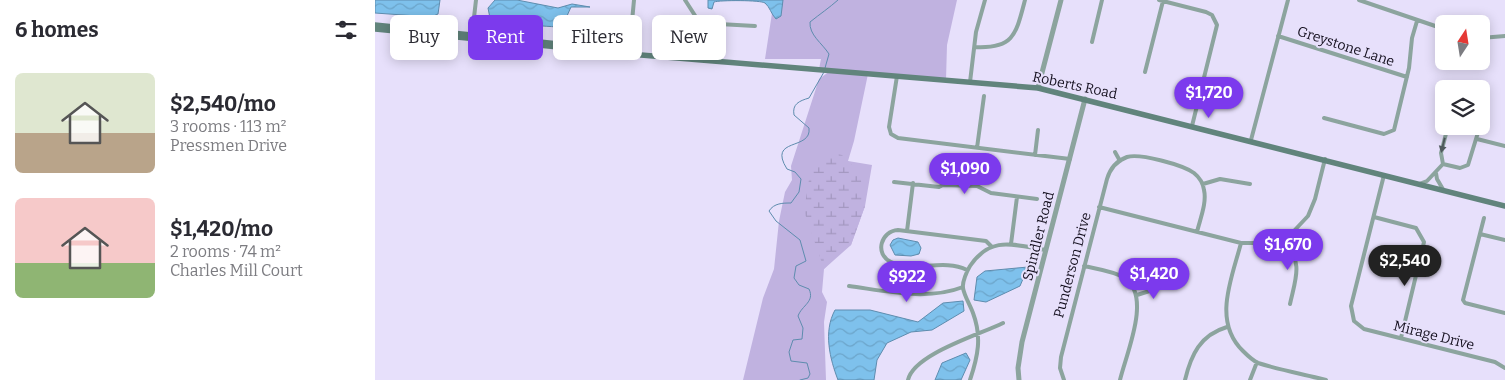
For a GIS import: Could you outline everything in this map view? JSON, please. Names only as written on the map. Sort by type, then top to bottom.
[{"type":"main road","name":"Roberts Road","points":[[375,25],[468,37]]},
{"type":"main road","points":[[375,29],[468,37]]},
{"type":"main road","name":"Roberts Road","points":[[704,60],[1038,88],[1251,140],[1505,206]]},
{"type":"street","points":[[474,15],[476,0]]},
{"type":"street","points":[[633,15],[634,0]]},
{"type":"street","points":[[685,0],[695,15]]},
{"type":"street","points":[[970,82],[985,0]]},
{"type":"street","points":[[975,47],[1002,46],[1012,37],[1019,24],[1025,0]]},
{"type":"street","points":[[1038,88],[1061,0]]},
{"type":"street","points":[[1092,42],[1102,0]]},
{"type":"street","points":[[1145,72],[1161,0],[1206,12],[1216,20],[1217,31],[1192,126]]},
{"type":"street","points":[[1251,140],[1288,0]]},
{"type":"street","points":[[1359,0],[1435,26]]},
{"type":"street","points":[[1325,118],[1384,134],[1391,133],[1395,126],[1407,77],[1411,56],[1411,38],[1417,21]]},
{"type":"street","points":[[726,24],[755,26]]},
{"type":"street","name":"Greystone Lane","points":[[1278,36],[1407,77]]},
{"type":"street","points":[[1490,37],[1505,36]]},
{"type":"street","points":[[897,76],[889,126],[890,136],[1070,159]]},
{"type":"street","points":[[977,148],[984,96]]},
{"type":"street","name":"Spindler Road","points":[[1019,380],[1018,368],[1021,349],[1085,99]]},
{"type":"street","points":[[1035,155],[1038,130]]},
{"type":"street","points":[[1443,164],[1441,153],[1446,135]]},
{"type":"street","points":[[1443,164],[1460,168],[1468,165],[1478,135]]},
{"type":"street","points":[[1477,139],[1505,146]]},
{"type":"street","points":[[1115,152],[1120,161],[1140,156],[1183,167],[1195,174],[1203,184],[1204,203],[1197,232]]},
{"type":"street","points":[[1099,207],[1241,243],[1264,244],[1285,237],[1304,221],[1311,210],[1325,160]]},
{"type":"street","name":"Punderson Drive","points":[[1064,380],[1060,362],[1099,207],[1109,174],[1120,161]]},
{"type":"street","points":[[1418,184],[1427,181],[1443,164]]},
{"type":"street","points":[[1436,172],[1437,179],[1444,191]]},
{"type":"street","points":[[1384,175],[1374,217],[1409,226],[1421,234],[1424,242],[1424,250],[1401,338]]},
{"type":"street","points":[[1203,184],[1220,179],[1250,184]]},
{"type":"street","points":[[893,182],[939,187],[943,185],[977,186],[991,194],[1037,199]]},
{"type":"street","points":[[907,231],[913,183]]},
{"type":"street","points":[[1011,244],[1017,197]]},
{"type":"street","name":"Mirage Drive","points":[[1374,217],[1351,306],[1352,316],[1358,325],[1495,362],[1505,368]]},
{"type":"street","points":[[1484,218],[1463,300],[1465,303],[1505,313]]},
{"type":"street","points":[[967,270],[954,265],[902,265],[888,260],[882,250],[882,240],[890,232],[907,231],[986,241],[991,246]]},
{"type":"street","points":[[1480,234],[1505,240]]},
{"type":"street","points":[[1285,237],[1293,251],[1297,267],[1289,304]]},
{"type":"street","points":[[1241,243],[1227,297],[1227,327],[1239,347],[1257,362],[1325,380]]},
{"type":"street","points":[[970,380],[979,352],[979,335],[977,324],[963,287],[967,270],[975,258],[991,246],[1011,244],[1046,250]]},
{"type":"street","points":[[1084,266],[1123,277],[1129,282],[1137,295],[1137,311],[1119,380]]},
{"type":"street","points":[[849,286],[915,294],[937,294],[963,287]]},
{"type":"street","points":[[1137,295],[1165,286]]},
{"type":"street","points":[[908,380],[912,370],[925,358],[1003,323]]},
{"type":"street","points":[[1185,380],[1189,362],[1200,342],[1227,327]]},
{"type":"street","points":[[1250,380],[1257,362]]},
{"type":"green space","points":[[774,0],[957,0],[947,45],[946,80],[868,74],[848,161],[872,165],[865,206],[851,245],[840,252],[824,269],[822,292],[827,302],[824,322],[826,380],[743,380],[763,298],[774,269],[779,221],[785,192],[792,180],[791,166],[819,79],[830,71],[819,69],[821,59],[765,59]]},
{"type":"green space","points":[[831,152],[842,155],[860,173],[865,206],[851,245],[824,269],[804,211],[810,173],[820,158]]},
{"type":"water","points":[[375,0],[440,0],[438,14],[436,15],[375,13]]},
{"type":"water","points":[[495,0],[517,0],[558,8],[572,4],[590,7],[571,7],[567,15],[553,15],[553,26],[543,26],[543,15],[489,15],[488,8]]},
{"type":"water","points":[[708,0],[783,0],[781,16],[776,19],[767,5],[762,2],[718,1],[714,2],[712,9],[708,8]]},
{"type":"water","points":[[898,238],[918,242],[921,248],[919,254],[911,256],[895,255],[890,245],[893,240]]},
{"type":"water","points":[[1028,267],[1020,286],[986,302],[974,300],[977,277],[985,271]]},
{"type":"water","points":[[963,301],[964,311],[932,330],[911,332],[887,343],[877,360],[874,380],[838,380],[832,363],[829,345],[829,327],[835,310],[870,310],[918,322],[943,303]]},
{"type":"water","points":[[966,353],[970,360],[961,380],[935,380],[942,363]]},
{"type":"waterway","points":[[825,68],[829,54],[814,35],[810,22],[838,0]]},
{"type":"waterway","points":[[800,380],[808,378],[810,374],[807,363],[791,361],[789,352],[793,340],[802,339],[803,328],[798,316],[810,297],[809,289],[799,285],[794,278],[796,266],[806,261],[800,240],[776,221],[769,211],[776,205],[791,203],[799,192],[801,179],[795,172],[787,169],[782,159],[782,152],[786,148],[804,140],[808,135],[809,128],[794,115],[794,108],[799,102],[809,98],[824,72]]}]
